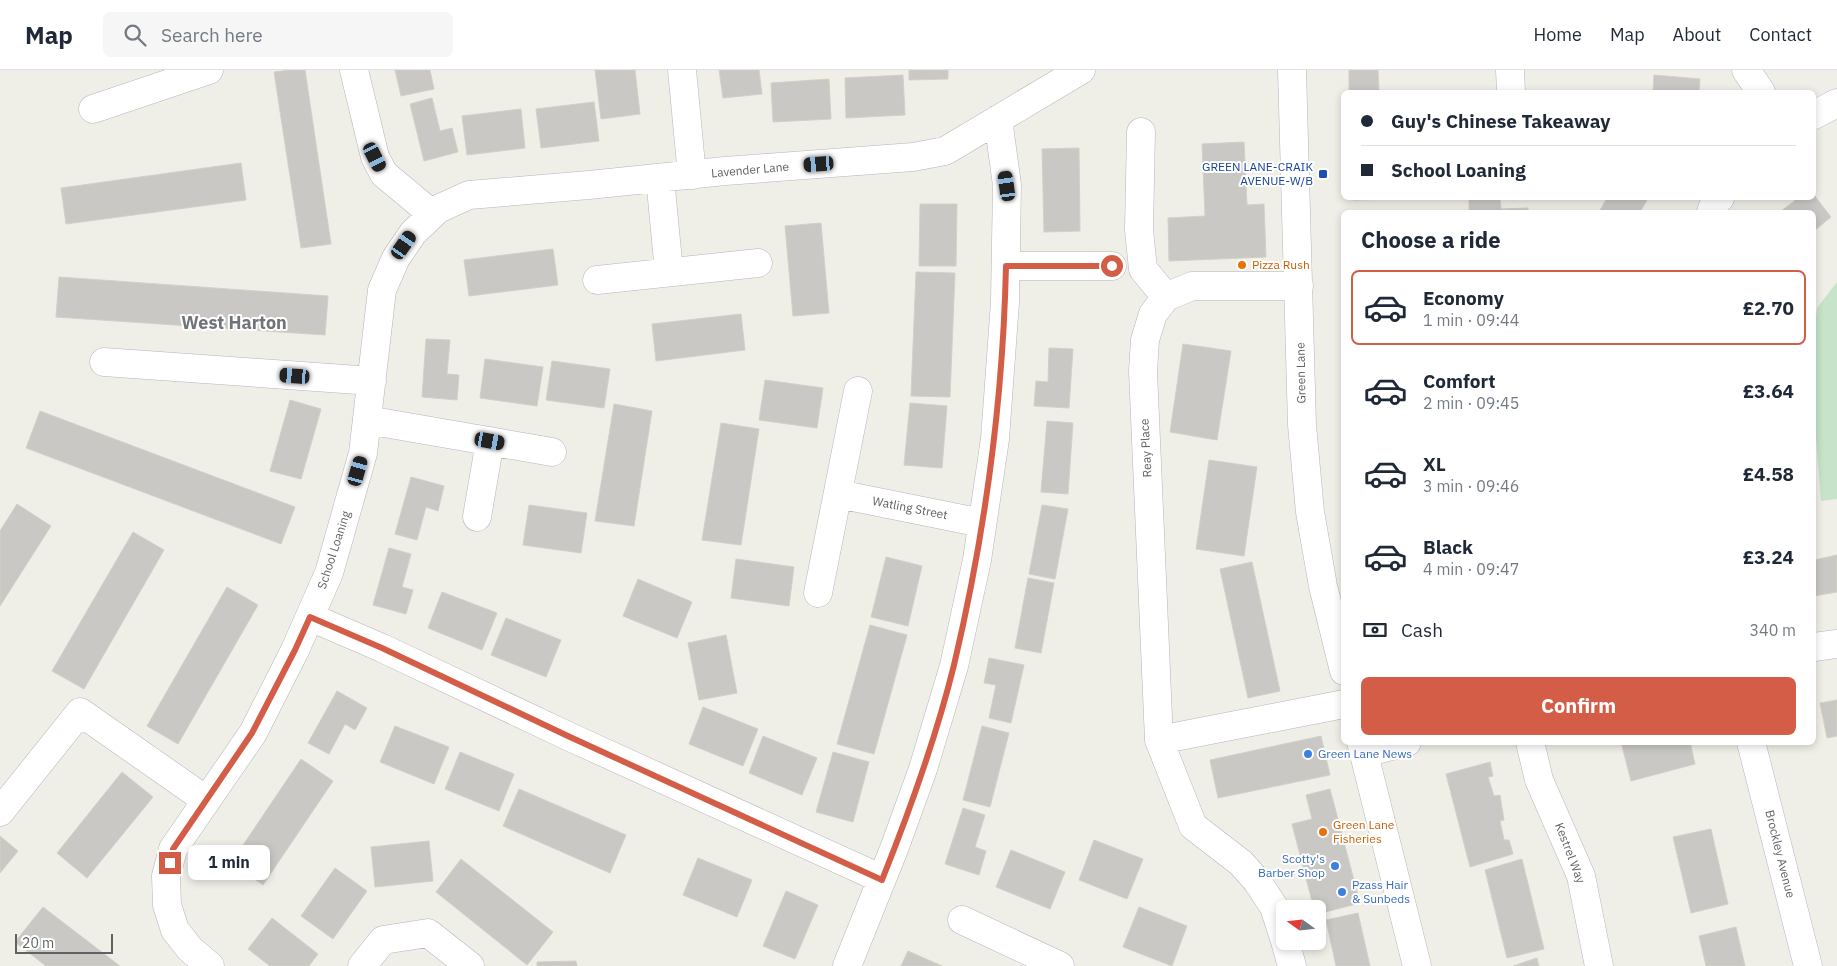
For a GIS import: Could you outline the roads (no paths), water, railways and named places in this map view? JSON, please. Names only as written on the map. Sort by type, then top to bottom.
[{"type":"street","points":[[93,109],[209,70]]},
{"type":"street","points":[[354,70],[375,157],[384,174],[432,214]]},
{"type":"street","points":[[682,70],[692,175]]},
{"type":"street","name":"Lavender Lane","points":[[432,214],[438,209],[469,195],[913,157],[945,151],[1081,70]]},
{"type":"street","name":"Green Lane","points":[[1292,70],[1302,425],[1310,512],[1323,586],[1341,659]]},
{"type":"street","points":[[1510,70],[1511,90]]},
{"type":"street","points":[[1746,70],[1761,90]]},
{"type":"street","points":[[1816,114],[1837,104]]},
{"type":"street","points":[[847,966],[882,880],[923,769],[954,666],[977,560],[995,439],[1006,302],[1007,186],[998,119]]},
{"type":"street","points":[[1141,132],[1139,230],[1143,269],[1166,297],[1192,286],[1299,286]]},
{"type":"street","points":[[660,178],[669,272]]},
{"type":"street","name":"School Loaning","points":[[210,966],[190,949],[175,930],[167,905],[166,876],[173,849],[252,733],[310,617],[331,564],[364,454],[382,290],[396,258],[413,233],[432,214]]},
{"type":"street","points":[[597,280],[758,263]]},
{"type":"street","points":[[1006,266],[1112,266]]},
{"type":"street","name":"Reay Place","points":[[1166,297],[1153,314],[1145,340],[1143,371],[1160,740],[1193,826],[1242,863],[1257,881],[1276,913]]},
{"type":"street","points":[[104,362],[372,381]]},
{"type":"street","points":[[818,594],[858,391]]},
{"type":"street","points":[[367,420],[552,452]]},
{"type":"street","points":[[477,517],[490,441]]},
{"type":"street","name":"Watling Street","points":[[838,494],[982,523]]},
{"type":"street","points":[[310,617],[382,648],[570,737],[882,880]]},
{"type":"street","points":[[1816,648],[1837,644]]},
{"type":"street","points":[[1160,740],[1341,705]]},
{"type":"street","points":[[0,812],[80,712],[206,800]]},
{"type":"street","points":[[1385,745],[1363,748],[1417,966]]},
{"type":"street","name":"Kestrel Way","points":[[1531,745],[1539,780],[1581,876],[1599,966]]},
{"type":"street","name":"Brockley Avenue","points":[[1752,745],[1808,966]]},
{"type":"street","points":[[962,920],[1060,966]]},
{"type":"street","points":[[362,966],[383,940],[428,933],[470,966]]},
{"type":"street","name":"Reay Place","points":[[1288,950],[1292,966]]},
{"type":"place","name":"GREEN LANE-CRAIK AVENUE-W/B","points":[[1323,174]]},
{"type":"place","name":"Pizza Rush","points":[[1242,265]]},
{"type":"place","name":"Green Lane News","points":[[1308,754]]},
{"type":"place","name":"Green Lane Fisheries","points":[[1323,832]]},
{"type":"place","name":"Scotty's Barber Shop","points":[[1335,866]]},
{"type":"place","name":"Pzass Hair & Sunbeds","points":[[1342,892]]},
{"type":"district","name":"West Harton","points":[[234,323]]}]
